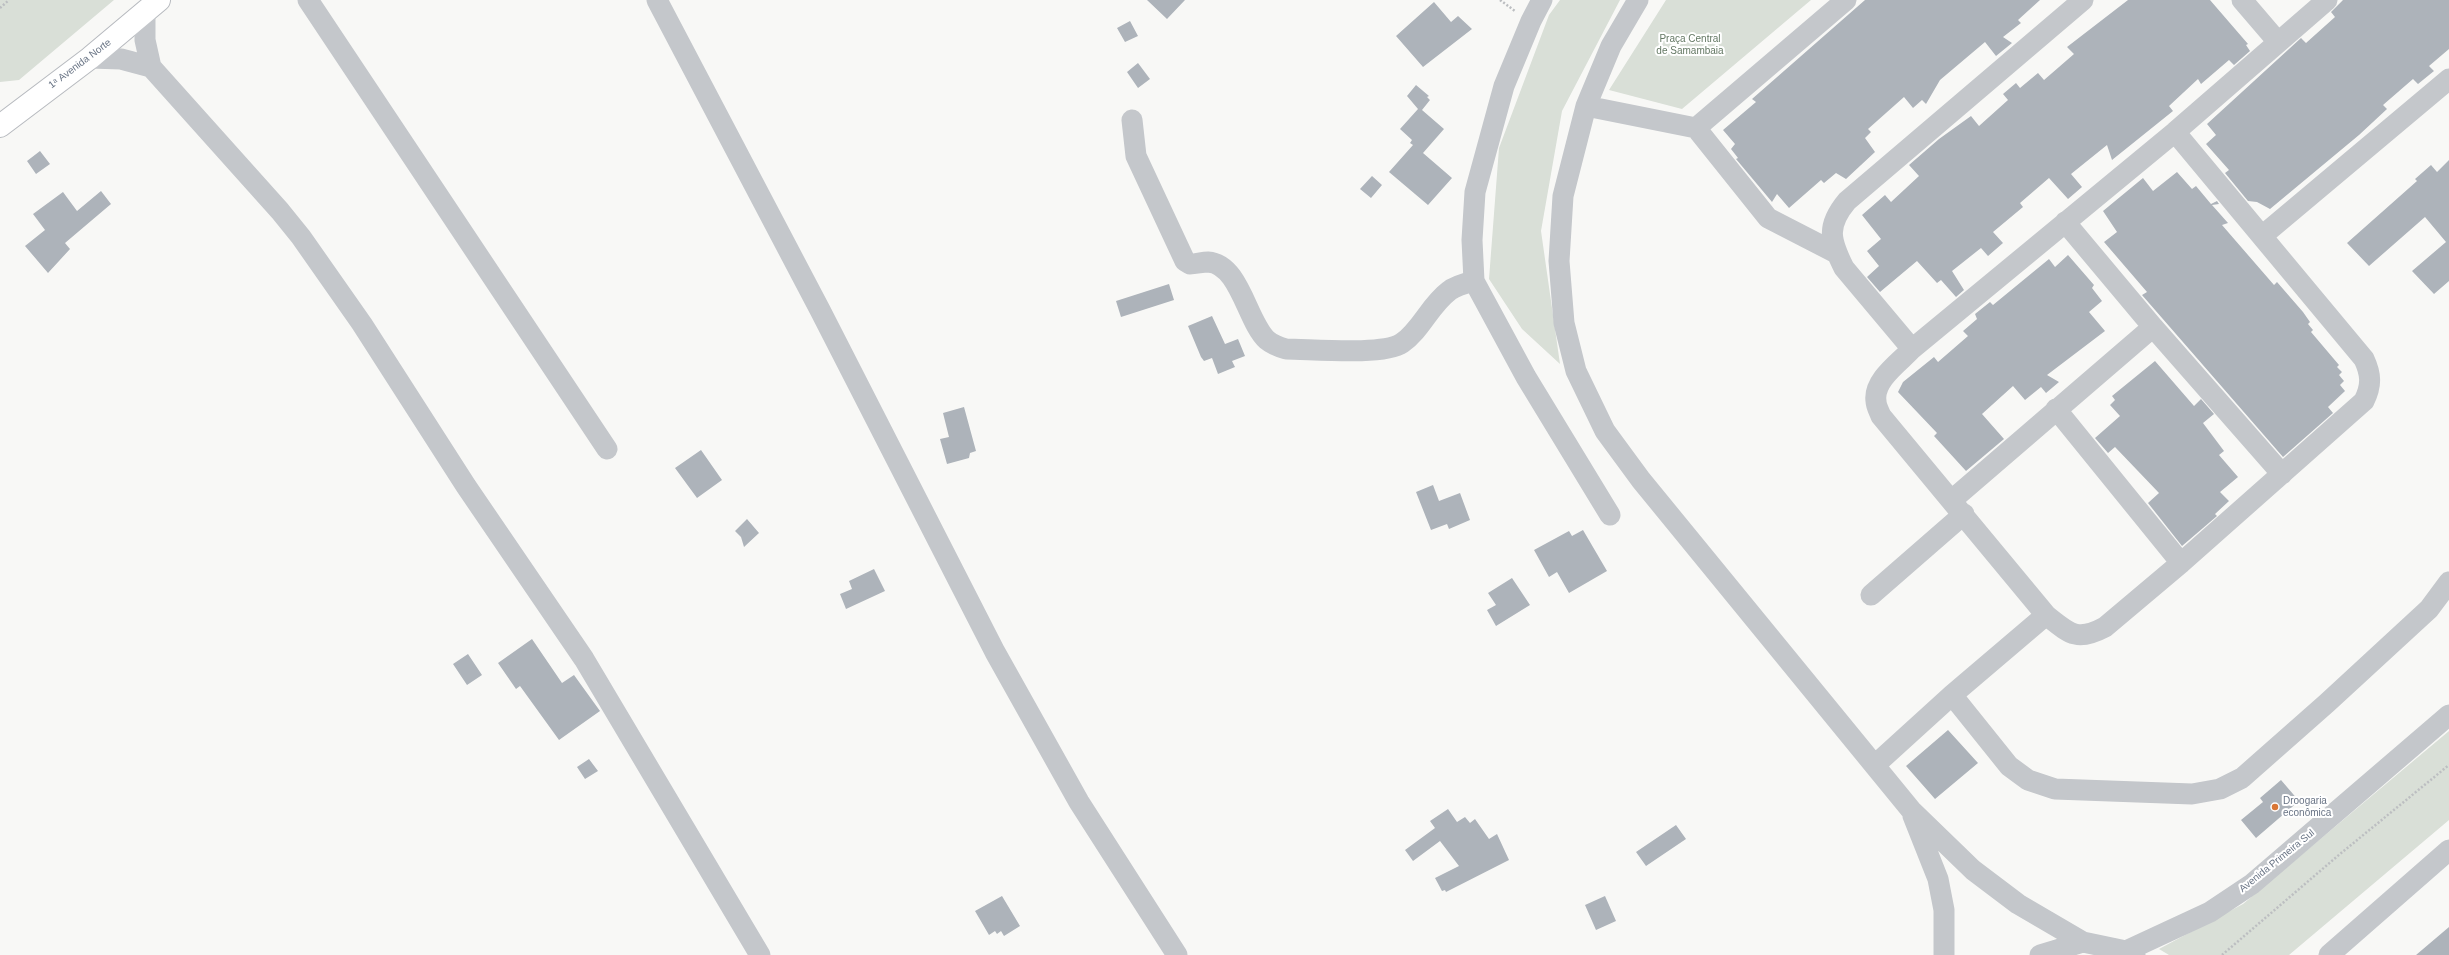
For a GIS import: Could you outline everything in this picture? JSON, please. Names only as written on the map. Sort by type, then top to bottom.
[{"type":"main road","name":"1ᵃ Avenida Norte","points":[[0,126],[10,108],[90,58],[152,6]]},
{"type":"street","points":[[308,0],[607,449]]},
{"type":"street","points":[[657,0],[816,304],[995,652],[1079,802],[1177,955]]},
{"type":"street","points":[[1542,0],[1531,21],[1504,86],[1475,192],[1472,240],[1474,281],[1526,378],[1610,515]]},
{"type":"street","points":[[1638,0],[1611,46],[1586,106],[1563,196],[1559,261],[1564,323],[1576,371],[1605,431],[1641,480],[1911,810],[1973,870],[2018,904],[2083,942],[2130,953]]},
{"type":"street","points":[[1696,128],[1846,0]]},
{"type":"street","points":[[1912,349],[1844,268],[1836,253],[1831,235],[1832,224],[1838,212],[1847,201],[2083,0]]},
{"type":"street","points":[[2242,0],[2278,42]]},
{"type":"street","points":[[2175,132],[2364,359],[2370,371],[2370,388],[2364,401],[2181,563],[2105,627],[2091,634],[2081,636],[2069,633],[2046,615],[1881,416],[1876,400],[1877,389],[1884,377],[1912,349],[2175,132],[2327,0]]},
{"type":"street","points":[[152,6],[145,40],[151,67],[280,211],[301,237],[362,324],[466,486],[584,659],[760,955]]},
{"type":"street","points":[[90,58],[121,59],[151,67]]},
{"type":"street","points":[[2262,236],[2449,79]]},
{"type":"street","points":[[1586,106],[1696,128],[1768,218],[1836,253]]},
{"type":"street","points":[[1132,120],[1136,156],[1185,261],[1190,264],[1208,262],[1217,265],[1228,272],[1262,334],[1276,346],[1293,349],[1375,350],[1391,348],[1401,344],[1410,336],[1450,289],[1474,281]]},
{"type":"street","points":[[2066,222],[2153,327],[2282,474]]},
{"type":"street","points":[[1870,595],[2056,409],[2153,327]]},
{"type":"street","points":[[2056,409],[2181,563]]},
{"type":"street","points":[[1952,695],[2009,766],[2028,780],[2055,789],[2192,794],[2220,789],[2242,778],[2327,704],[2429,609],[2449,582]]},
{"type":"street","points":[[1875,765],[1952,695],[2046,615]]},
{"type":"street","name":"Avenida Primeira Sul","points":[[2130,953],[2210,912],[2252,884],[2449,716]]},
{"type":"street","points":[[1911,810],[1938,880],[1944,910],[1944,955]]},
{"type":"street","points":[[2329,955],[2449,850]]},
{"type":"street","points":[[2040,955],[2083,942]]},
{"type":"path","points":[[0,8],[9,0]]},
{"type":"path","points":[[2222,955],[2340,854],[2449,765]]},
{"type":"green space","points":[[0,0],[114,0],[19,80],[0,82]]},
{"type":"green space","points":[[1560,0],[1620,0],[1562,111],[1541,231],[1560,364],[1522,329],[1489,279],[1499,148],[1549,15]]},
{"type":"green space","name":"Praça Central de Samambaia","points":[[1666,0],[1811,0],[1682,109],[1609,90]]},
{"type":"green space","points":[[2449,731],[2449,820],[2289,955],[2169,955],[2159,949],[2243,904]]},
{"type":"building","points":[[1147,0],[1185,0],[1167,19]]},
{"type":"building","points":[[1865,0],[2040,0],[2018,20],[2021,23],[2003,37],[2012,43],[1996,56],[1985,42],[1940,80],[1926,104],[1922,100],[1913,108],[1904,97],[1868,129],[1871,132],[1865,138],[1875,152],[1846,179],[1836,173],[1824,183],[1821,180],[1789,208],[1777,194],[1772,202],[1736,159],[1738,158],[1731,149],[1735,144],[1723,130],[1756,102],[1752,99]]},
{"type":"building","points":[[2128,0],[2210,0],[2248,44],[2246,45],[2250,51],[2234,65],[2229,60],[2201,84],[2198,79],[2169,106],[2173,111],[2112,160],[2107,145],[2071,174],[2082,187],[2068,199],[2049,178],[2020,203],[2023,207],[1993,232],[2003,243],[1988,256],[1981,248],[1952,271],[1964,290],[1956,297],[1941,280],[1937,283],[1917,261],[1880,292],[1867,277],[1879,266],[1867,251],[1881,239],[1862,215],[1885,195],[1891,202],[1919,176],[1909,165],[1939,139],[1971,116],[1979,126],[2008,100],[2003,94],[2016,83],[2020,88],[2038,73],[2044,80],[2074,54],[2067,47]]},
{"type":"building","points":[[2343,0],[2449,0],[2449,49],[2429,66],[2434,71],[2418,84],[2413,79],[2383,105],[2387,109],[2359,135],[2270,209],[2257,202],[2248,201],[2225,173],[2229,170],[2206,144],[2216,135],[2207,124],[2301,38],[2306,43],[2335,17],[2331,12]]},
{"type":"building","points":[[1434,2],[1451,22],[1458,16],[1472,29],[1423,67],[1396,36]]},
{"type":"building","points":[[1130,21],[1138,36],[1125,42],[1117,28]]},
{"type":"building","points":[[1138,63],[1150,79],[1138,88],[1127,72]]},
{"type":"building","points":[[1416,85],[1429,96],[1427,97],[1430,100],[1422,110],[1444,129],[1423,153],[1452,178],[1428,205],[1389,172],[1413,145],[1410,143],[1412,140],[1400,129],[1418,109],[1407,96]]},
{"type":"building","points":[[40,151],[50,164],[36,174],[27,161]]},
{"type":"building","points":[[2449,160],[2449,281],[2434,294],[2412,271],[2446,242],[2425,217],[2369,266],[2347,243],[2417,181],[2415,179],[2431,165],[2437,172]]},
{"type":"building","points":[[2177,172],[2192,189],[2196,186],[2211,204],[2217,201],[2219,204],[2212,205],[2228,223],[2222,225],[2274,285],[2277,282],[2303,312],[2310,322],[2308,324],[2313,330],[2311,332],[2339,365],[2337,367],[2342,372],[2339,375],[2344,381],[2340,385],[2345,391],[2328,407],[2333,413],[2283,457],[2142,295],[2147,292],[2104,242],[2117,232],[2103,211],[2143,178],[2153,191]]},
{"type":"building","points":[[1372,176],[1382,185],[1371,198],[1360,189]]},
{"type":"building","points":[[101,191],[111,204],[65,243],[70,249],[48,273],[25,246],[45,230],[33,214],[63,192],[77,211]]},
{"type":"building","points":[[2068,255],[2094,285],[2092,288],[2102,301],[2089,312],[2105,331],[2047,375],[2059,382],[2046,393],[2041,387],[2025,400],[2013,386],[1982,414],[2004,439],[1966,471],[1934,436],[1937,433],[1898,392],[1903,382],[1934,357],[1938,362],[1968,336],[1963,331],[1977,319],[1975,314],[1990,302],[1993,305],[2049,259],[2055,267]]},
{"type":"building","points":[[1169,284],[1174,300],[1121,317],[1116,301]]},
{"type":"building","points":[[1212,316],[1225,344],[1238,339],[1245,356],[1232,361],[1235,367],[1218,374],[1212,358],[1204,361],[1201,357],[1188,326]]},
{"type":"building","points":[[2155,361],[2194,406],[2201,399],[2214,414],[2203,423],[2224,451],[2219,455],[2238,477],[2220,492],[2229,501],[2215,514],[2217,516],[2182,546],[2148,503],[2159,493],[2115,447],[2108,453],[2095,438],[2120,416],[2110,405],[2115,400],[2112,396]]},
{"type":"building","points":[[964,407],[976,451],[970,453],[969,458],[947,464],[940,439],[949,437],[943,413]]},
{"type":"building","points":[[701,450],[722,480],[697,498],[675,468]]},
{"type":"building","points":[[1433,485],[1439,501],[1460,493],[1470,520],[1449,529],[1447,524],[1431,530],[1416,492]]},
{"type":"building","points":[[747,519],[759,533],[744,547],[741,537],[735,531]]},
{"type":"building","points":[[1583,530],[1607,571],[1569,593],[1557,572],[1549,577],[1534,550],[1569,531],[1572,536]]},
{"type":"building","points":[[874,569],[885,591],[846,609],[840,594],[852,589],[849,581]]},
{"type":"building","points":[[1512,578],[1530,605],[1496,626],[1487,610],[1496,605],[1488,593]]},
{"type":"building","points":[[532,639],[562,683],[574,675],[600,711],[559,740],[520,686],[516,689],[498,663]]},
{"type":"building","points":[[468,654],[482,675],[467,685],[453,664]]},
{"type":"building","points":[[1948,730],[1978,763],[1935,799],[1906,766]]},
{"type":"building","points":[[589,759],[598,771],[585,779],[577,767]]},
{"type":"building","points":[[2281,780],[2299,801],[2256,838],[2241,820],[2263,802],[2260,798]]},
{"type":"building","points":[[1448,809],[1457,822],[1465,817],[1470,823],[1475,819],[1489,839],[1497,834],[1509,860],[1446,892],[1445,890],[1442,891],[1435,878],[1459,866],[1440,841],[1413,861],[1405,850],[1435,828],[1430,821]]},
{"type":"building","points":[[1676,825],[1686,839],[1646,866],[1636,852]]},
{"type":"building","points":[[1002,896],[1020,926],[1004,936],[1001,931],[997,934],[995,931],[989,935],[975,911]]},
{"type":"building","points":[[1605,896],[1616,921],[1596,930],[1585,905]]},
{"type":"building","points":[[2449,927],[2449,955],[2416,955]]},
{"type":"place","name":"Droogaria econômica","points":[[2275,807]]}]
